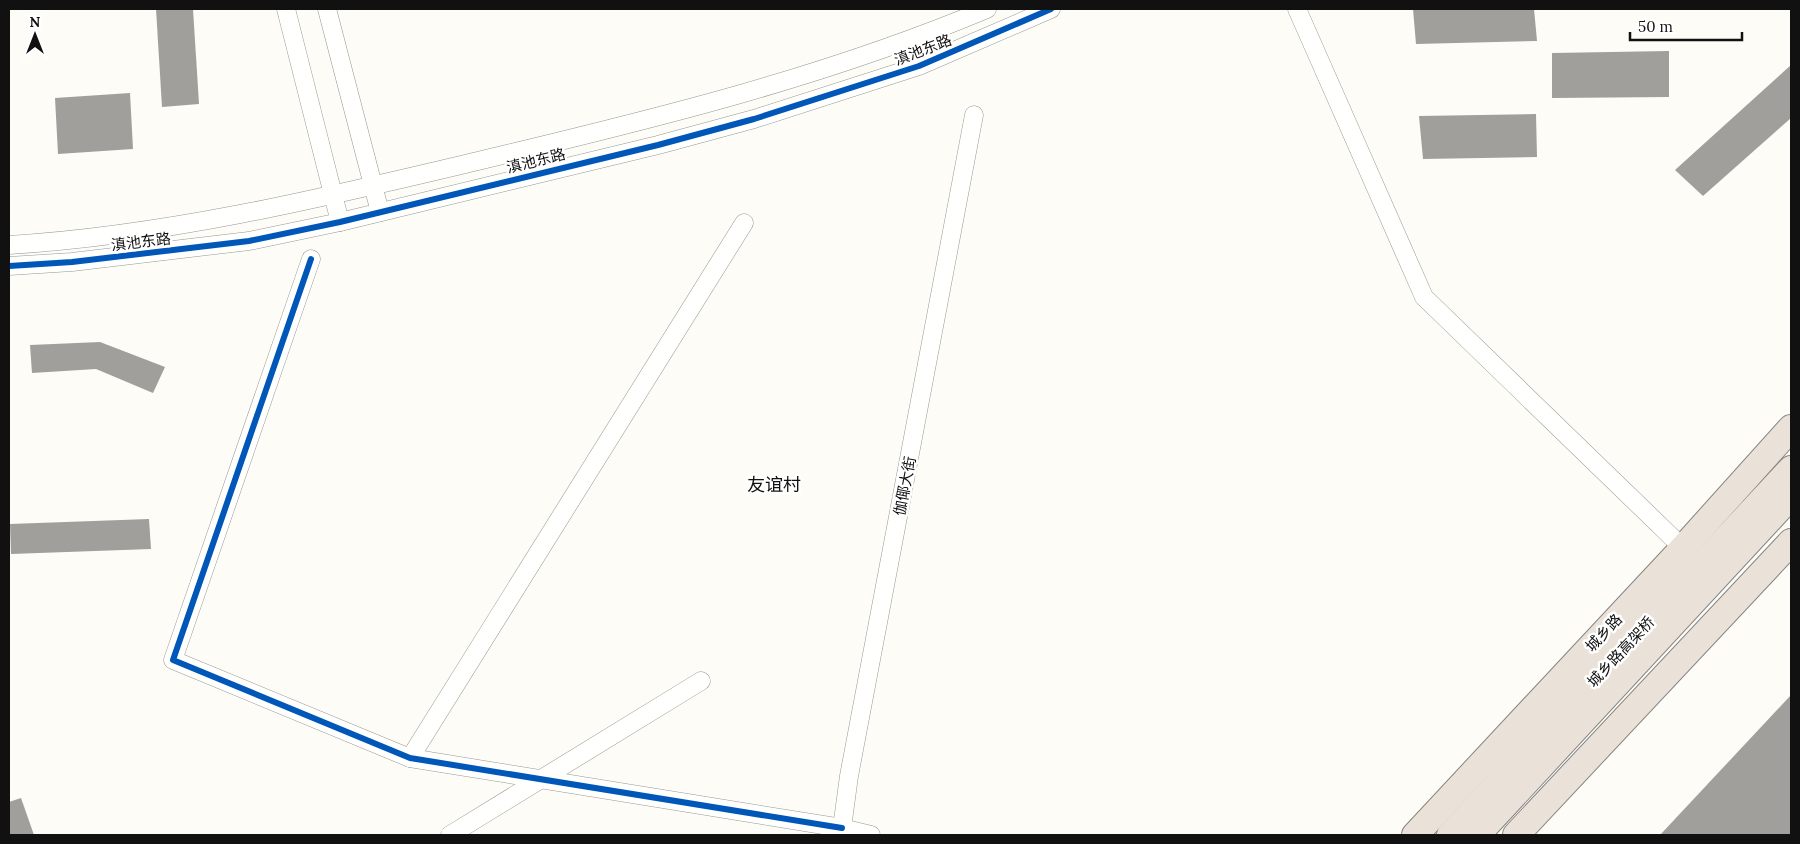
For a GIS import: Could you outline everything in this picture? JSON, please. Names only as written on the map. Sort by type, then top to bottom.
[{"type":"highway","name":"城乡路","points":[[1415,835],[1683,548],[1791,428]]},
{"type":"highway","name":"城乡路高架桥","points":[[1450,835],[1791,469]]},
{"type":"highway","name":"城乡路高架桥","points":[[1477,835],[1791,496]]},
{"type":"highway","points":[[1516,835],[1791,542]]},
{"type":"street","points":[[286,9],[340,222]]},
{"type":"street","points":[[327,9],[380,212]]},
{"type":"street","name":"滇池东路","points":[[9,245],[133,234],[332,196],[596,133],[803,76],[890,48],[987,9]]},
{"type":"street","name":"滇池东路","points":[[9,266],[82,261],[239,242],[340,222],[754,119],[919,66],[1052,9]]},
{"type":"street","points":[[1297,9],[1424,297],[1683,548]]},
{"type":"street","name":"伽倻大街","points":[[842,828],[849,776],[974,115]]},
{"type":"street","points":[[410,758],[744,223]]},
{"type":"street","points":[[311,259],[173,660],[410,758],[842,828],[871,835]]},
{"type":"street","points":[[450,835],[701,681]]},
{"type":"building","points":[[156,9],[193,9],[199,104],[162,107]]},
{"type":"building","points":[[1413,9],[1534,9],[1537,41],[1416,44]]},
{"type":"building","points":[[1669,51],[1669,97],[1552,98],[1552,53]]},
{"type":"building","points":[[1791,65],[1791,118],[1703,196],[1675,170]]},
{"type":"building","points":[[130,93],[133,149],[58,154],[55,98]]},
{"type":"building","points":[[1536,114],[1537,157],[1423,159],[1419,116]]},
{"type":"building","points":[[100,342],[165,367],[153,393],[96,369],[32,373],[30,345]]},
{"type":"building","points":[[149,519],[151,549],[11,554],[10,524]]},
{"type":"building","points":[[1791,695],[1791,835],[1660,835]]},
{"type":"building","points":[[21,798],[34,835],[9,835],[9,802]]},
{"type":"cycle path","points":[[9,266],[72,262],[249,241],[340,222],[658,145],[754,119],[919,66],[1051,9]]},
{"type":"cycle path","points":[[311,259],[173,660],[410,758],[842,828]]},
{"type":"district","name":"友谊村","points":[[774,485]]}]
